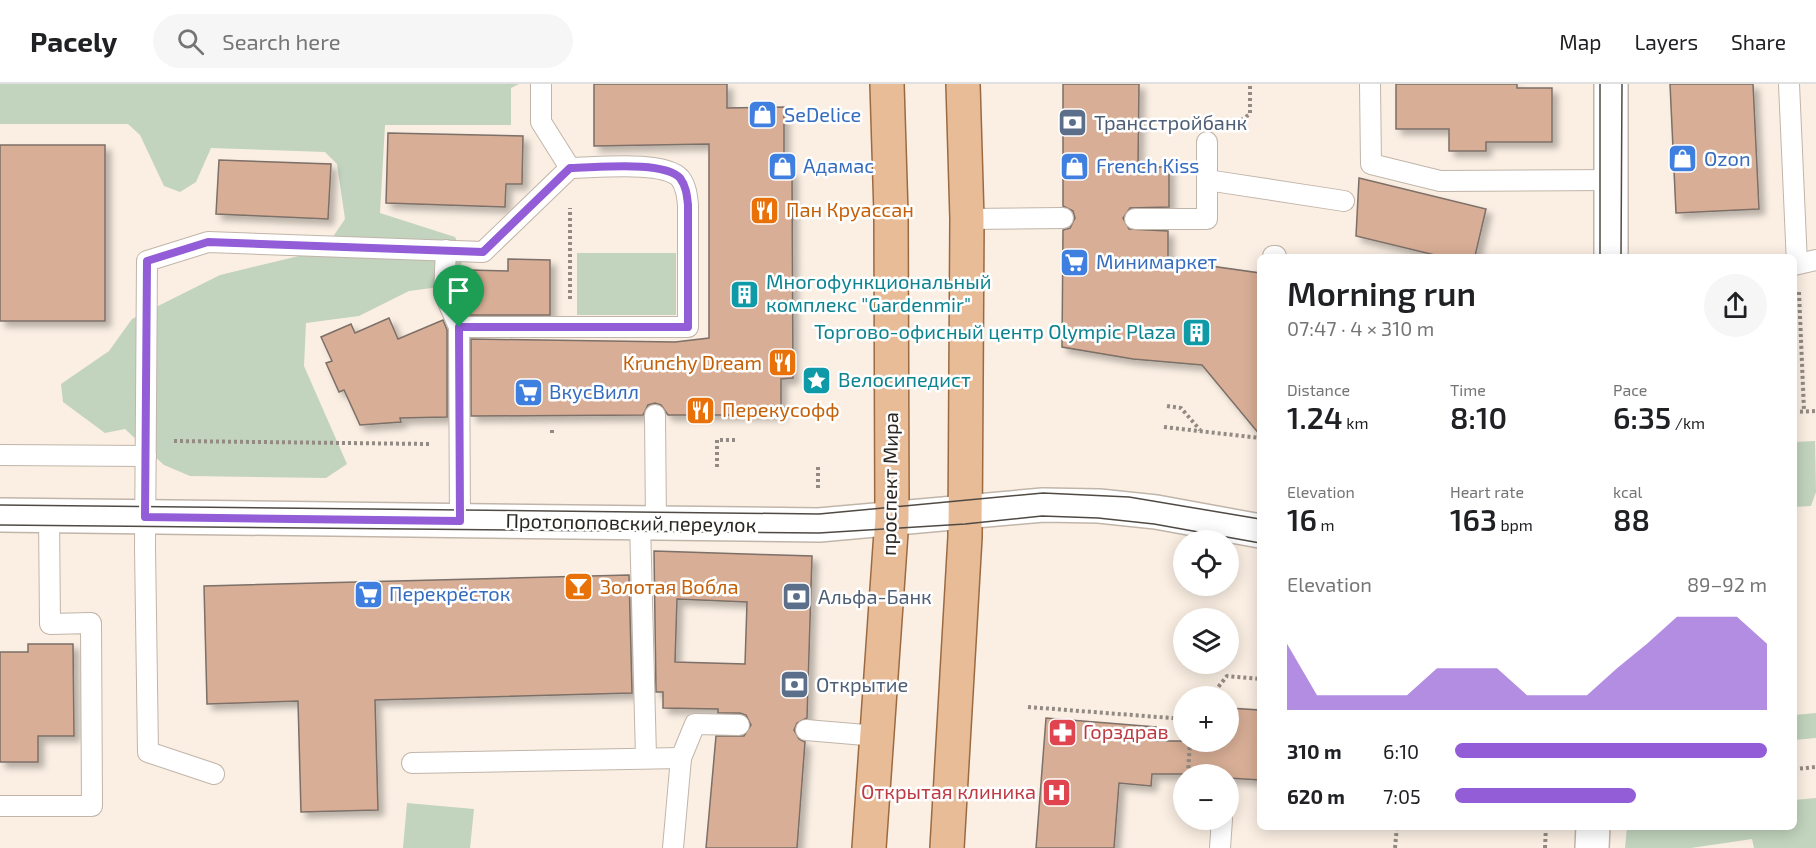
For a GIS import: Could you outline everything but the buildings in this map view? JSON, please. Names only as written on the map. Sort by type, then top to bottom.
[{"type":"main road","name":"проспект Мира","points":[[869,848],[892,518],[891,214],[887,84]]},
{"type":"main road","points":[[947,848],[965,513],[967,219],[963,84]]},
{"type":"street","points":[[1611,84],[1611,254]]},
{"type":"street","name":"Протопоповский переулок","points":[[0,516],[819,525],[1043,505],[1099,506],[1156,512],[1257,530]]},
{"type":"street","points":[[1592,848],[1593,830]]},
{"type":"lane","points":[[541,84],[541,122],[570,168]]},
{"type":"lane","points":[[1370,84],[1371,164],[1440,181],[1611,180]]},
{"type":"lane","points":[[1789,84],[1802,263]]},
{"type":"lane","points":[[1135,219],[1207,219],[1207,142]]},
{"type":"lane","points":[[214,774],[148,752],[145,517],[147,261],[208,242],[483,252],[570,168],[657,168],[674,173],[681,179],[686,190],[688,205],[688,327],[655,335],[570,327],[459,327]]},
{"type":"lane","points":[[1207,180],[1344,201]]},
{"type":"lane","points":[[967,219],[1063,218]]},
{"type":"lane","points":[[446,250],[444,293],[459,327],[460,521]]},
{"type":"lane","points":[[646,757],[648,523],[655,415]]},
{"type":"lane","points":[[0,455],[146,449]]},
{"type":"lane","points":[[0,806],[92,806],[91,624],[50,624],[49,516]]},
{"type":"lane","points":[[673,848],[681,758],[695,724],[739,725]]},
{"type":"lane","points":[[806,730],[877,736]]},
{"type":"lane","points":[[412,763],[681,758]]},
{"type":"lane","points":[[1220,848],[1221,830]]},
{"type":"path","points":[[1207,142],[1250,114],[1250,84]]},
{"type":"path","points":[[570,168],[570,327]]},
{"type":"path","points":[[1802,263],[1804,411]]},
{"type":"path","points":[[1167,406],[1181,408],[1201,431]]},
{"type":"path","points":[[1797,412],[1816,411]]},
{"type":"path","points":[[1164,427],[1257,438]]},
{"type":"path","points":[[552,430],[552,436]]},
{"type":"path","points":[[717,467],[717,440],[735,440]]},
{"type":"path","points":[[146,449],[435,444]]},
{"type":"path","points":[[818,467],[818,499]]},
{"type":"path","points":[[1219,686],[1227,676],[1257,679]]},
{"type":"path","points":[[1028,707],[1173,717]]},
{"type":"path","points":[[1797,769],[1816,767]]},
{"type":"path","points":[[1395,848],[1397,830]]},
{"type":"path","points":[[1545,848],[1546,830]]},
{"type":"green space","points":[[0,84],[519,84],[511,88],[511,125],[385,125],[380,213],[455,237],[463,254],[460,273],[447,286],[409,291],[359,316],[306,323],[304,366],[347,464],[326,478],[190,476],[164,465],[125,429],[105,433],[63,402],[61,384],[109,351],[132,319],[220,275],[324,250],[345,219],[337,164],[325,152],[211,148],[196,182],[180,192],[164,186],[140,135],[128,124],[0,124]]},
{"type":"green space","points":[[577,253],[676,253],[676,315],[577,315]]},
{"type":"green space","points":[[1815,441],[1816,492],[1811,506],[1797,507],[1797,442]]},
{"type":"green space","points":[[1816,713],[1816,738],[1797,740],[1797,715]]},
{"type":"green space","points":[[1816,798],[1816,848],[1754,848],[1752,839],[1691,848],[1625,848],[1627,830],[1797,830],[1797,800]]},
{"type":"green space","points":[[407,803],[474,809],[470,848],[403,848]]},
{"type":"tram line","points":[[1600,84],[1600,254]]},
{"type":"tram line","points":[[1621,254],[1622,84]]},
{"type":"tram line","points":[[0,505],[819,514],[1043,493],[1129,497],[1257,518]]},
{"type":"tram line","points":[[0,525],[819,533],[965,524],[1042,516],[1098,518],[1154,524],[1257,542]]},
{"type":"place","name":"SeDelice","points":[[763,115]]},
{"type":"place","name":"Трансстройбанк","points":[[1073,123]]},
{"type":"place","name":"Ozon","points":[[1683,159]]},
{"type":"place","name":"Адамас","points":[[782,166]]},
{"type":"place","name":"French Kiss","points":[[1075,166]]},
{"type":"place","name":"Пан Круассан","points":[[765,210]]},
{"type":"place","name":"Минимаркет","points":[[1075,262]]},
{"type":"place","name":"Многофункциональный комплекс \"Gardenmir\"","points":[[745,294]]},
{"type":"place","name":"Торгово-офисный центр Olympic Plaza","points":[[1197,332]]},
{"type":"place","name":"Krunchy Dream","points":[[783,363]]},
{"type":"place","name":"Велосипедист","points":[[817,380]]},
{"type":"place","name":"ВкусВилл","points":[[528,392]]},
{"type":"place","name":"Перекусофф","points":[[701,410]]},
{"type":"place","name":"Золотая Вобла","points":[[579,587]]},
{"type":"place","name":"Перекрёсток","points":[[368,594]]},
{"type":"place","name":"Альфа-Банк","points":[[797,597]]},
{"type":"place","name":"Открытие","points":[[795,685]]},
{"type":"place","name":"Горздрав","points":[[1062,732]]},
{"type":"place","name":"Открытая клиника","points":[[1057,792]]},
{"type":"route","points":[[570,168],[657,168],[674,173],[681,179],[686,190],[688,205],[688,327],[459,327],[460,521],[145,517],[147,261],[208,242],[483,252],[570,168]]}]
